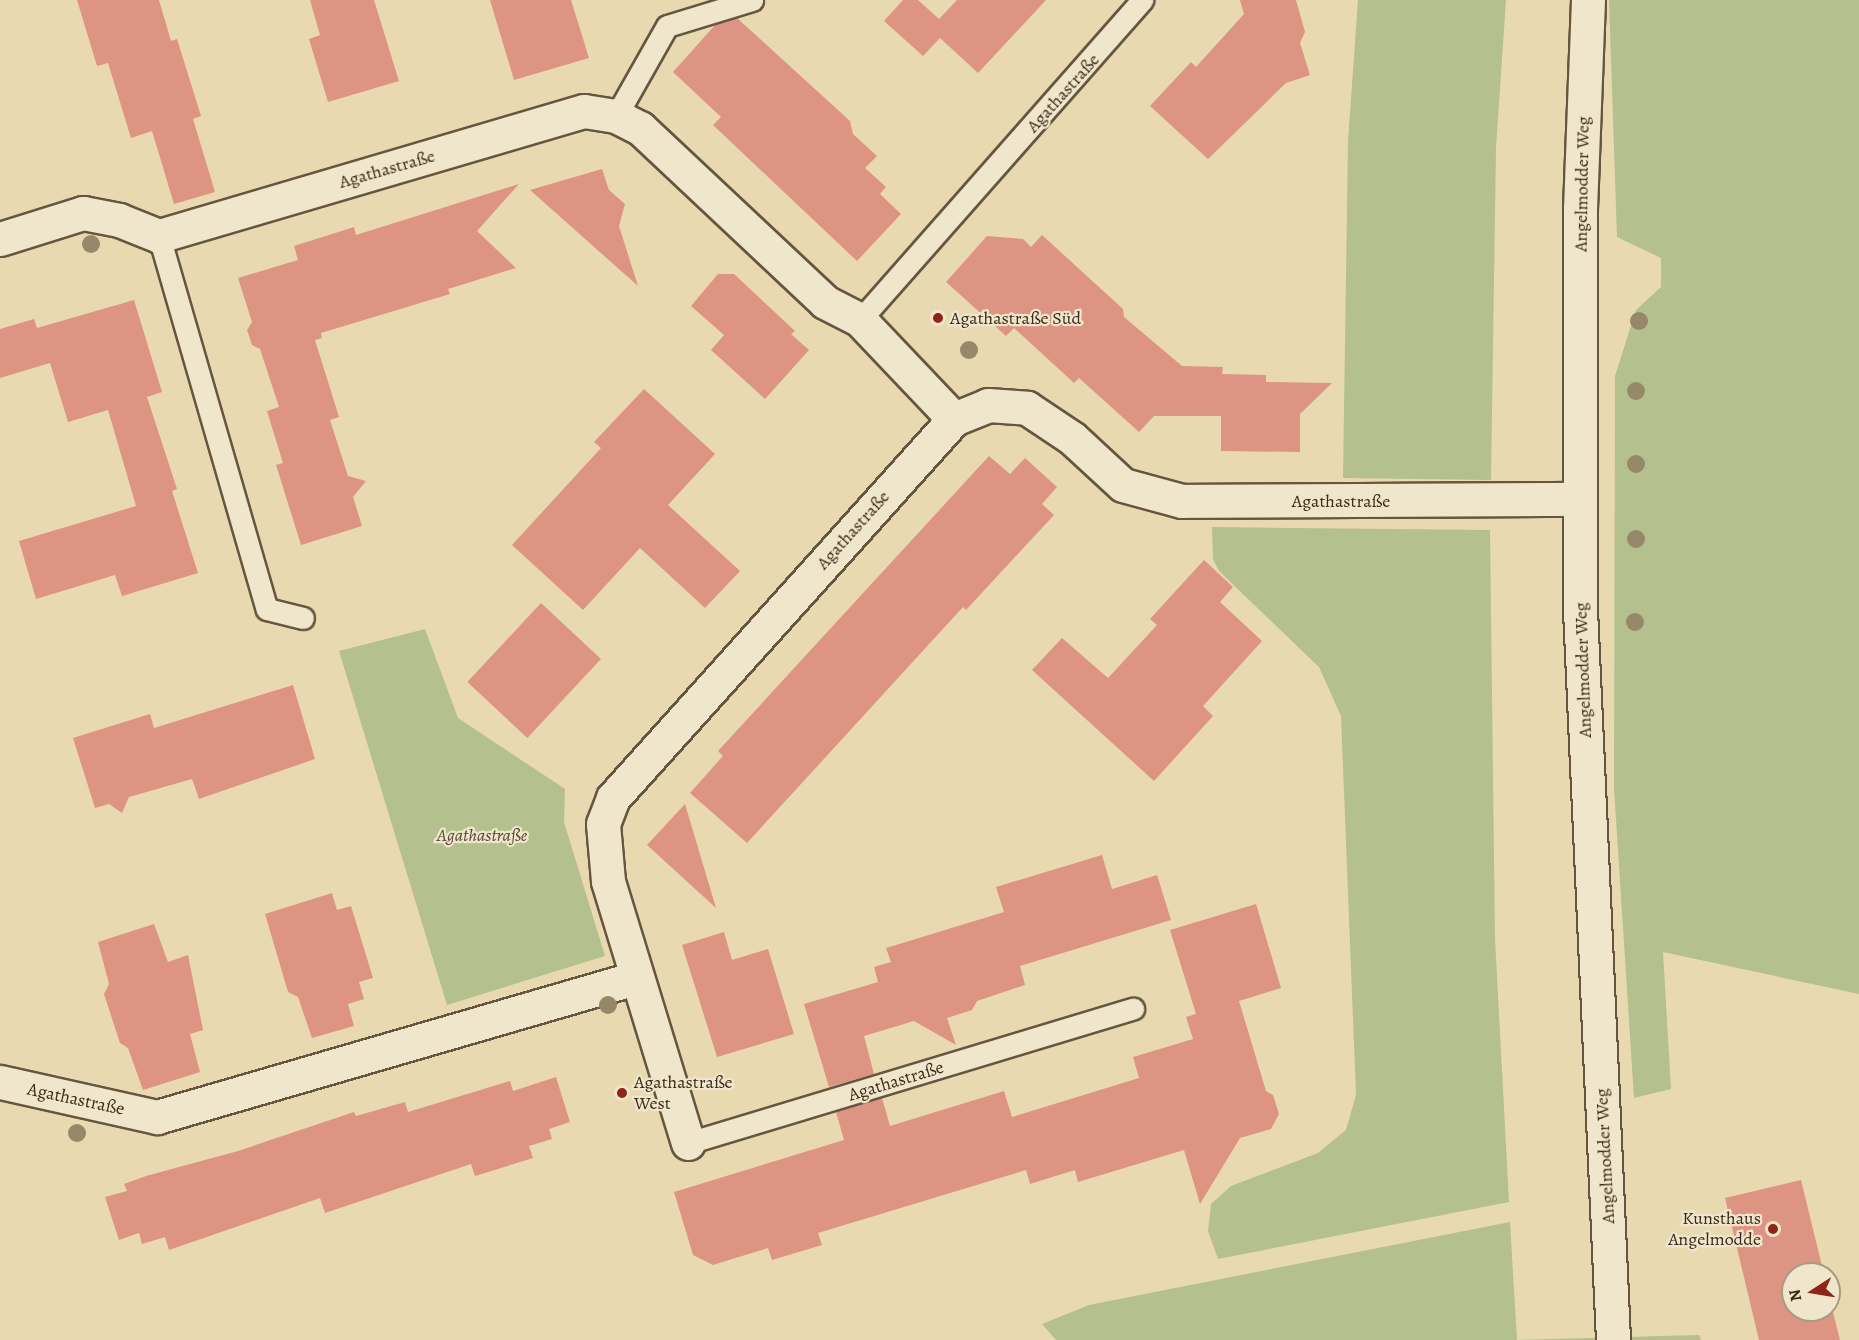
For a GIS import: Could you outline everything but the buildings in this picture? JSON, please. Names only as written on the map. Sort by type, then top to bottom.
[{"type":"street","name":"Angelmodder Weg","points":[[1588,0],[1580,208],[1580,622],[1613,1340]]},
{"type":"street","name":"Agathastraße","points":[[159,236],[584,111],[615,116],[640,128],[825,302],[860,320],[954,419]]},
{"type":"street","points":[[0,239],[82,213],[119,220],[159,236]]},
{"type":"street","name":"Agathastraße","points":[[688,1143],[636,978],[603,852],[603,824],[613,798],[954,419],[988,405],[1027,408],[1072,438],[1123,484],[1182,501],[1580,500]]},
{"type":"street","name":"Agathastraße","points":[[0,1082],[157,1117],[636,978]]},
{"type":"lane","points":[[615,116],[667,26],[752,0]]},
{"type":"lane","name":"Agathastraße","points":[[860,320],[1142,0]]},
{"type":"lane","points":[[159,236],[267,609],[303,618]]},
{"type":"lane","name":"Agathastraße","points":[[688,1143],[1133,1010]]},
{"type":"green space","points":[[1358,0],[1506,0],[1496,147],[1491,480],[1343,478],[1348,141]]},
{"type":"green space","points":[[1609,0],[1859,0],[1859,994],[1663,952],[1671,1089],[1634,1098],[1614,788],[1615,376],[1636,310],[1661,287],[1661,258],[1617,237]]},
{"type":"green space","points":[[1212,527],[1490,530],[1495,939],[1509,1202],[1218,1259],[1208,1231],[1211,1204],[1231,1186],[1318,1153],[1346,1130],[1356,1095],[1341,716],[1319,667],[1219,571],[1213,559]]},
{"type":"green space","name":"Agathastraße","points":[[425,629],[458,718],[565,789],[564,822],[605,956],[447,1005],[339,651]]},
{"type":"green space","points":[[1510,1222],[1517,1340],[1056,1340],[1042,1324],[1089,1305]]},
{"type":"green space","points":[[1699,1335],[1701,1340],[1517,1340]]},
{"type":"place","name":"Agathastraße Süd","points":[[938,318]]},
{"type":"place","name":"Agathastraße West","points":[[622,1093]]},
{"type":"place","name":"Kunsthaus Angelmodde","points":[[1773,1229]]}]
